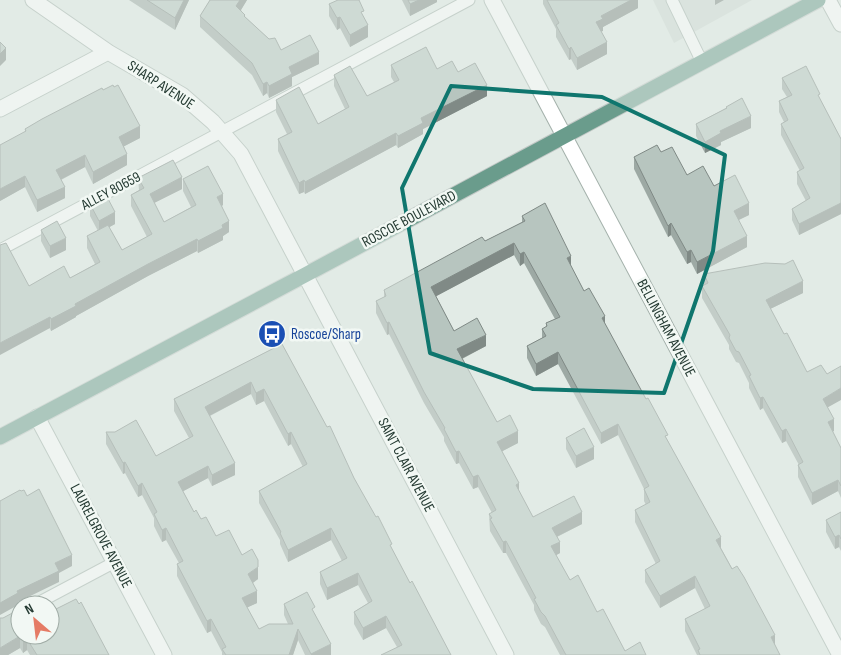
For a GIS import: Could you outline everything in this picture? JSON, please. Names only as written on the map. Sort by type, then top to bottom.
[{"type":"main road","name":"ROSCOE BOULEVARD","points":[[0,436],[305,275],[814,1]]},
{"type":"street","name":"SHARP AVENUE","points":[[33,0],[108,52],[182,95],[221,131],[240,154],[305,275]]},
{"type":"street","name":"BELLINGHAM AVENUE","points":[[492,0],[840,655]]},
{"type":"street","points":[[828,0],[841,24]]},
{"type":"street","points":[[0,109],[108,52]]},
{"type":"street","name":"SAINT CLAIR AVENUE","points":[[305,275],[506,655]]},
{"type":"street","name":"LAURELGROVE AVENUE","points":[[37,417],[164,655]]},
{"type":"lane","name":"ALLEY 80659","points":[[0,250],[469,0]]},
{"type":"lane","points":[[672,0],[702,62]]},
{"type":"lane","points":[[53,595],[115,562]]},
{"type":"highlighted area","points":[[451,86],[602,97],[725,155],[713,251],[664,393],[533,389],[430,353],[402,188]]},
{"type":"shaded area","points":[[653,0],[752,0],[674,43]]},
{"type":"building","points":[[147,0],[184,0],[175,18]]},
{"type":"building","points":[[210,0],[240,0],[236,6],[244,16],[269,39],[275,38],[281,50],[310,35],[319,52],[289,67],[292,74],[269,86],[267,82],[263,84],[252,63],[200,16]]},
{"type":"building","points":[[338,0],[359,0],[364,11],[361,12],[368,25],[350,35],[340,17],[337,18],[329,4]]},
{"type":"building","points":[[408,0],[419,0],[410,4]]},
{"type":"building","points":[[547,0],[631,0],[601,16],[603,19],[596,22],[607,42],[577,58],[571,47],[569,49],[556,25],[559,23]]},
{"type":"building","points":[[0,42],[6,48],[0,54]]},
{"type":"building","points":[[426,47],[437,69],[452,61],[458,72],[475,63],[487,85],[421,118],[423,123],[398,136],[396,133],[305,182],[304,180],[299,183],[278,139],[292,132],[276,100],[299,87],[318,124],[349,107],[334,75],[350,66],[367,96],[399,80],[391,65]]},
{"type":"building","points":[[806,66],[820,94],[818,95],[841,139],[841,203],[799,224],[792,209],[810,198],[797,172],[804,168],[781,124],[788,120],[779,101],[792,95],[782,78]]},
{"type":"building","points":[[113,85],[114,87],[118,85],[140,126],[119,137],[127,154],[93,172],[85,155],[56,170],[65,187],[37,200],[25,176],[0,189],[0,145],[26,131],[25,129],[42,119],[102,88],[103,90]]},
{"type":"building","points":[[742,98],[751,116],[720,131],[721,133],[705,142],[696,124]]},
{"type":"building","points":[[657,145],[661,152],[672,147],[687,175],[703,166],[714,186],[735,175],[749,203],[734,211],[747,236],[697,262],[691,250],[687,252],[671,223],[668,226],[634,157]]},
{"type":"building","points":[[173,160],[182,177],[150,194],[164,222],[196,205],[183,179],[208,166],[223,194],[217,197],[229,221],[222,225],[223,228],[148,264],[75,304],[76,306],[0,343],[0,245],[6,243],[29,286],[64,266],[70,278],[100,262],[87,236],[108,225],[122,250],[152,234],[131,195],[144,188],[138,178]]},
{"type":"building","points":[[106,195],[115,212],[99,221],[90,204]]},
{"type":"building","points":[[545,203],[571,256],[567,258],[584,291],[589,288],[605,316],[602,318],[646,399],[648,398],[668,435],[665,436],[721,537],[716,540],[732,569],[737,566],[744,577],[775,635],[771,637],[780,655],[700,655],[698,650],[700,649],[685,619],[710,606],[695,576],[660,596],[645,570],[660,561],[635,510],[650,502],[644,489],[649,486],[618,424],[601,433],[558,352],[536,364],[527,346],[546,336],[542,329],[547,326],[546,323],[560,317],[524,252],[520,254],[514,243],[431,287],[454,331],[477,318],[486,335],[457,349],[497,422],[510,415],[518,431],[497,442],[519,483],[516,485],[533,517],[574,496],[582,512],[552,528],[560,542],[551,546],[570,580],[578,575],[597,612],[603,609],[625,651],[640,642],[646,655],[566,655],[534,599],[536,598],[506,541],[503,542],[490,519],[492,518],[489,514],[496,510],[478,475],[473,477],[459,451],[456,452],[389,322],[387,323],[376,301],[386,296],[384,290],[482,237],[485,241],[525,221],[522,216]]},
{"type":"building","points":[[57,221],[66,238],[50,246],[41,230]]},
{"type":"building","points":[[793,260],[803,281],[766,300],[784,334],[787,333],[807,372],[821,365],[827,374],[841,366],[841,388],[823,399],[834,419],[828,422],[841,448],[841,486],[838,480],[812,493],[798,465],[803,462],[786,429],[782,431],[763,397],[760,398],[749,376],[751,375],[739,352],[736,351],[729,338],[730,335],[702,286],[708,283],[704,274],[765,263],[785,264]]},
{"type":"building","points":[[282,344],[327,427],[330,426],[354,478],[376,517],[378,516],[392,544],[390,545],[410,583],[412,581],[451,655],[381,655],[402,645],[386,616],[363,628],[354,612],[372,601],[358,573],[327,588],[320,572],[347,558],[331,528],[288,550],[281,532],[259,491],[307,464],[291,432],[288,434],[264,389],[256,393],[251,382],[205,407],[235,463],[212,475],[208,466],[178,482],[194,512],[196,510],[201,519],[206,517],[216,536],[229,530],[242,555],[252,549],[258,560],[258,567],[248,574],[257,591],[242,598],[259,629],[269,624],[293,624],[284,604],[307,592],[315,607],[312,609],[331,644],[311,654],[298,629],[289,655],[226,655],[222,649],[226,647],[211,619],[207,621],[177,564],[183,561],[166,528],[162,530],[154,514],[157,512],[142,483],[138,486],[106,432],[115,432],[136,420],[156,456],[193,436],[174,399]]},
{"type":"building","points":[[584,428],[594,447],[576,456],[566,438]]},
{"type":"building","points":[[39,489],[72,555],[55,563],[59,571],[17,591],[18,593],[10,595],[10,597],[0,603],[0,501],[20,490],[24,490],[27,496]]},
{"type":"building","points":[[841,512],[841,539],[839,535],[835,537],[826,520]]},
{"type":"building","points":[[76,599],[79,604],[81,602],[109,655],[37,655],[31,645],[60,645],[60,607]]},
{"type":"building","points":[[10,614],[10,642],[0,648],[0,618]]},
{"type":"place","name":"Roscoe/Sharp","points":[[272,334]]}]
